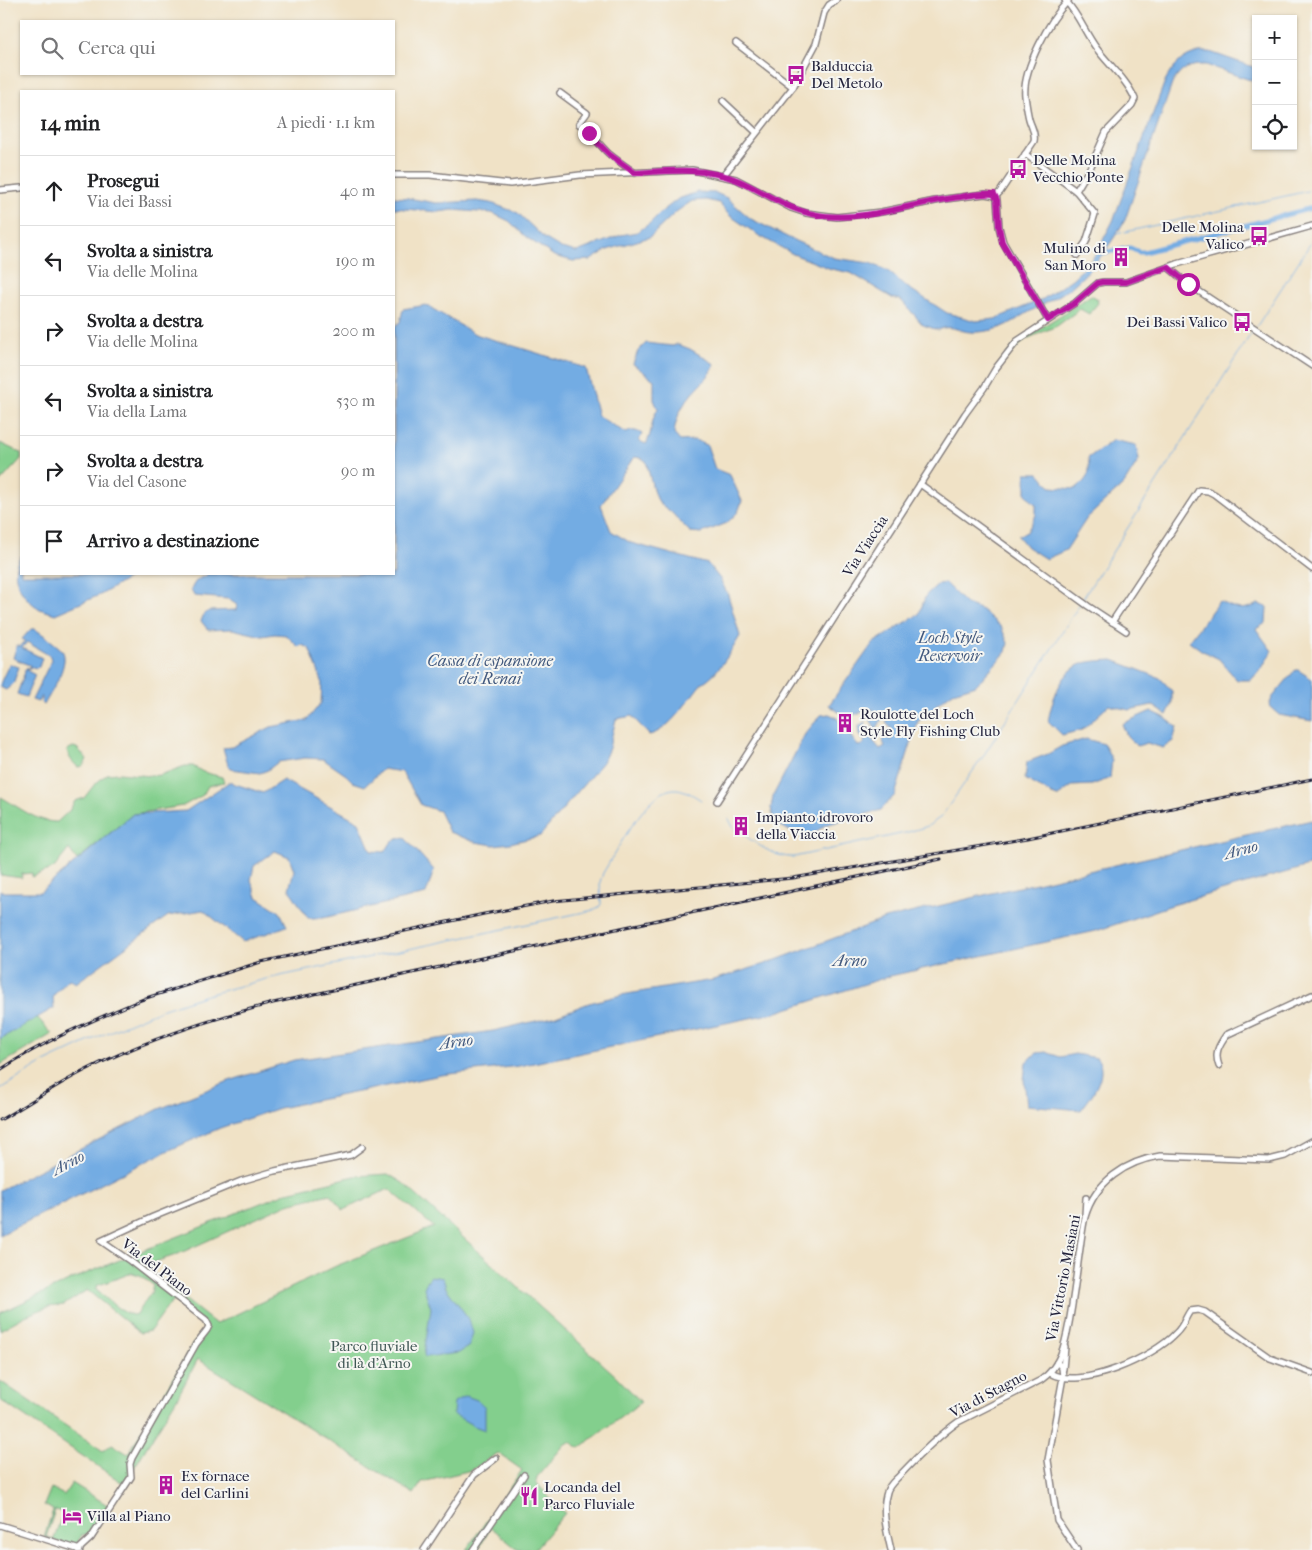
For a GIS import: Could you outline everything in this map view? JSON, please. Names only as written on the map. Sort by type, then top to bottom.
[{"type":"street","points":[[824,0],[829,5]]},
{"type":"street","points":[[723,176],[793,87],[816,44],[822,19],[829,5],[836,0]]},
{"type":"street","points":[[996,196],[1034,141],[1025,92],[1026,76],[1040,42],[1067,1],[1082,22],[1095,46],[1135,99],[1132,105],[1106,132],[1091,166],[1076,191]]},
{"type":"street","points":[[736,42],[793,87]]},
{"type":"street","points":[[560,93],[586,112],[578,124],[589,131],[591,136],[610,155],[635,173]]},
{"type":"street","points":[[723,101],[756,132]]},
{"type":"street","points":[[1025,154],[1076,191],[1095,214],[1086,242],[1077,255]]},
{"type":"street","points":[[395,175],[430,175],[510,184],[580,174],[692,170],[736,180],[791,208],[824,216],[847,217],[944,199],[985,194],[996,196]]},
{"type":"street","points":[[0,190],[20,188]]},
{"type":"street","points":[[996,196],[1002,242],[1047,318]]},
{"type":"street","name":"Via Viaccia","points":[[717,801],[920,484],[996,368],[1017,340],[1047,318],[1075,303],[1098,283],[1126,282],[1168,267],[1312,226]]},
{"type":"street","points":[[1168,267],[1188,284],[1312,366]]},
{"type":"street","points":[[920,484],[1088,606],[1126,631]]},
{"type":"street","points":[[1112,622],[1198,490],[1208,490],[1214,494],[1312,569]]},
{"type":"street","points":[[1219,1066],[1217,1059],[1218,1047],[1226,1035],[1312,995]]},
{"type":"street","name":"Via Vittorio Masiani","points":[[1057,1362],[1066,1336],[1085,1218],[1094,1198],[1105,1183],[1121,1169],[1140,1160],[1160,1156],[1269,1160],[1295,1152],[1312,1141]]},
{"type":"street","name":"Via del Piano","points":[[0,1525],[79,1550],[91,1538],[131,1477],[130,1464],[132,1458],[196,1344],[208,1330],[209,1326],[206,1320],[130,1261],[101,1242],[153,1217],[240,1181],[351,1155],[362,1147]]},
{"type":"street","points":[[1085,1218],[1086,1198]]},
{"type":"street","points":[[1050,1373],[1063,1374],[1075,1379],[1112,1370],[1156,1350],[1177,1333],[1190,1311],[1198,1310],[1206,1312],[1270,1358],[1312,1373]]},
{"type":"street","points":[[1066,1336],[1063,1374],[1048,1460],[1057,1520],[1077,1550]]},
{"type":"street","points":[[1057,1362],[1062,1366],[1063,1374]]},
{"type":"street","name":"Via di Stagno","points":[[891,1550],[885,1511],[887,1493],[891,1484],[922,1451],[958,1422],[1041,1380],[1050,1373],[1057,1362]]},
{"type":"street","points":[[424,1550],[474,1475],[496,1458]]},
{"type":"street","points":[[473,1550],[524,1475]]},
{"type":"green space","points":[[1091,295],[1097,299],[1098,303],[1089,314],[1080,309],[1057,326],[1026,339],[1008,357],[1006,355],[1019,341]]},
{"type":"green space","points":[[0,443],[20,453],[20,460],[0,482]]},
{"type":"green space","points":[[73,747],[77,748],[87,759],[85,764],[78,767],[71,760],[67,750]]},
{"type":"green space","points":[[185,766],[193,766],[203,772],[222,777],[224,782],[208,786],[203,795],[183,806],[133,814],[77,860],[69,849],[54,868],[32,877],[32,873],[22,874],[22,878],[0,875],[1,797],[35,817],[57,822],[69,811],[75,801],[84,798],[94,785],[107,774],[160,775]]},
{"type":"green space","points":[[37,1017],[52,1034],[0,1065],[0,1039]]},
{"type":"green space","name":"Parco fluviale di là d'Arno","points":[[388,1174],[403,1183],[616,1376],[641,1402],[580,1448],[570,1442],[565,1444],[537,1477],[536,1482],[565,1513],[534,1550],[518,1550],[491,1527],[478,1550],[466,1550],[522,1470],[498,1453],[472,1470],[422,1482],[414,1494],[198,1359],[177,1398],[124,1484],[0,1400],[0,1381],[103,1451],[112,1444],[128,1454],[193,1344],[204,1330],[201,1321],[176,1301],[172,1301],[150,1331],[140,1333],[87,1290],[64,1305],[48,1307],[25,1316],[0,1330],[0,1313],[75,1278],[288,1192],[355,1176]],"holes":[[[389,1189],[434,1227],[336,1266],[216,1324],[143,1266],[176,1255],[288,1204],[330,1194],[343,1210]],[[132,1273],[140,1275],[153,1285],[151,1293],[135,1315],[120,1309],[96,1290],[96,1286]]]},
{"type":"green space","name":"Villa al Piano","points":[[72,1483],[109,1506],[92,1533],[82,1535],[74,1548],[44,1537],[53,1510],[44,1505],[51,1488],[64,1495]],"holes":[[[55,1510],[63,1512],[54,1539],[46,1537]]]},
{"type":"water","points":[[1199,52],[1210,52],[1252,67],[1252,81],[1206,65],[1190,67],[1178,75],[1172,84],[1125,220],[1104,252],[1073,286],[1009,324],[993,330],[970,332],[948,328],[938,330],[923,325],[901,300],[892,298],[851,273],[831,269],[793,254],[758,235],[729,215],[719,203],[706,200],[692,201],[676,212],[650,237],[607,250],[591,260],[573,261],[554,256],[526,237],[509,221],[492,213],[453,210],[438,212],[395,208],[395,197],[436,203],[477,201],[491,203],[518,213],[544,238],[561,248],[577,252],[621,235],[637,232],[678,199],[698,192],[716,193],[727,198],[751,219],[791,239],[834,258],[870,263],[888,271],[904,285],[947,313],[976,321],[995,319],[1043,299],[1072,279],[1095,255],[1113,221],[1165,81],[1179,62]]},
{"type":"water","name":"Cassa di espansione dei Renai","points":[[426,305],[475,334],[586,368],[598,416],[626,433],[634,431],[642,434],[639,441],[646,444],[655,413],[658,409],[654,400],[654,380],[633,364],[638,351],[646,343],[673,346],[677,344],[690,349],[715,364],[710,374],[683,406],[677,419],[674,434],[680,441],[695,440],[707,445],[715,469],[730,475],[742,501],[738,512],[727,523],[702,533],[690,532],[670,511],[660,504],[654,493],[646,461],[634,457],[601,505],[611,531],[631,543],[708,564],[720,579],[728,595],[740,636],[714,674],[702,683],[672,721],[657,732],[649,735],[632,716],[616,719],[609,748],[603,762],[540,836],[510,843],[494,845],[475,842],[449,832],[439,811],[421,805],[402,772],[383,769],[365,786],[353,782],[323,759],[305,758],[278,762],[268,770],[260,773],[231,769],[223,748],[232,747],[271,727],[307,720],[321,703],[322,681],[309,648],[302,645],[298,647],[286,635],[262,636],[232,629],[208,630],[201,621],[204,614],[209,611],[236,610],[237,605],[228,599],[194,596],[191,590],[197,581],[206,575],[395,575],[395,326],[400,322],[403,309]]},
{"type":"water","points":[[1113,440],[1136,445],[1139,460],[1124,484],[1087,518],[1066,550],[1046,559],[1027,547],[1018,536],[1027,532],[1036,515],[1036,505],[1026,494],[1026,473],[1039,473],[1051,487],[1075,489],[1083,482],[1089,472],[1088,458]]},
{"type":"water","points":[[20,558],[20,575],[134,575],[102,594],[55,614],[40,609],[27,599],[16,578],[17,563]]},
{"type":"water","name":"Loch Style Reservoir","points":[[945,583],[966,604],[982,610],[1001,627],[1008,643],[1006,652],[976,685],[953,692],[937,704],[927,716],[918,721],[895,795],[881,810],[825,825],[815,833],[808,834],[790,831],[777,824],[771,808],[773,796],[805,734],[821,715],[829,714],[836,717],[858,746],[865,742],[860,735],[859,726],[866,721],[865,728],[869,731],[873,728],[875,731],[870,737],[880,749],[885,746],[882,740],[883,737],[887,736],[891,741],[892,729],[886,723],[888,719],[886,716],[882,719],[876,730],[870,719],[875,713],[873,709],[846,717],[829,705],[873,643],[919,614],[926,595],[938,584]]},
{"type":"water","points":[[1219,601],[1243,609],[1258,604],[1267,607],[1266,623],[1256,629],[1272,651],[1262,668],[1251,680],[1237,680],[1219,659],[1201,650],[1189,641]]},
{"type":"water","points":[[31,629],[35,629],[61,649],[64,654],[59,677],[44,705],[41,703],[41,696],[38,702],[32,700],[51,661],[50,656],[27,642],[22,648],[42,658],[39,667],[26,670],[35,675],[26,697],[17,694],[25,672],[24,670],[31,666],[13,658],[17,645],[20,647],[25,641],[22,639]]},
{"type":"water","points":[[1113,660],[1160,678],[1172,691],[1172,704],[1167,715],[1152,705],[1129,710],[1109,705],[1082,730],[1062,735],[1048,721],[1054,699],[1068,673],[1078,665],[1093,661]]},
{"type":"water","points":[[9,664],[19,667],[13,684],[6,690],[0,687]]},
{"type":"water","points":[[1295,670],[1312,679],[1312,721],[1279,715],[1269,706],[1272,698]]},
{"type":"water","points":[[1151,711],[1164,717],[1177,727],[1173,741],[1163,748],[1147,743],[1137,746],[1127,736],[1122,724]]},
{"type":"water","points":[[1086,739],[1104,744],[1112,760],[1110,778],[1092,785],[1072,786],[1057,797],[1025,779],[1027,762],[1062,746]]},
{"type":"water","points":[[283,780],[359,822],[371,851],[385,852],[392,841],[404,837],[434,870],[426,894],[323,918],[308,918],[289,889],[294,870],[289,857],[275,851],[254,866],[251,880],[257,897],[280,912],[287,926],[243,942],[203,910],[168,916],[76,983],[69,979],[53,996],[54,1008],[0,1039],[0,890],[4,892],[40,892],[133,814],[186,811],[229,782],[263,793]]},
{"type":"water","name":"Arno","points":[[1312,820],[1312,865],[1175,904],[1096,931],[890,976],[774,1013],[519,1066],[441,1075],[279,1108],[220,1128],[165,1152],[0,1235],[0,1190],[159,1109],[229,1081],[294,1060],[493,1031],[553,1017],[589,1003],[621,995],[713,980],[768,963],[885,919]]},
{"type":"water","points":[[1046,1052],[1060,1057],[1075,1054],[1097,1058],[1100,1064],[1100,1078],[1094,1092],[1081,1110],[1027,1105],[1024,1080],[1026,1062],[1037,1053]]},
{"type":"water","points":[[431,1276],[443,1278],[446,1288],[469,1319],[473,1333],[469,1346],[459,1353],[425,1357],[431,1308],[424,1288]]},
{"type":"water","points":[[466,1396],[477,1400],[485,1407],[485,1430],[453,1414],[454,1402]]},
{"type":"waterway","points":[[1116,234],[1308,191]]},
{"type":"waterway","points":[[1101,253],[1130,248],[1144,252],[1312,208]]},
{"type":"waterway","points":[[1257,326],[1312,241]]},
{"type":"waterway","points":[[1082,600],[1254,329]]},
{"type":"waterway","points":[[742,834],[773,853],[794,857],[905,833],[928,826],[941,817],[982,758],[1080,604]]},
{"type":"waterway","points":[[0,1089],[45,1062],[100,1036],[158,1011],[203,996],[266,979],[594,910],[601,904],[600,882],[603,873],[633,824],[653,800],[663,792],[673,789],[688,792],[701,800]]},
{"type":"waterway","points":[[729,819],[734,829]]},
{"type":"railway","points":[[0,1070],[53,1040],[146,998],[261,962],[553,901],[793,878],[1028,838],[1312,779]]},
{"type":"railway","points":[[0,1120],[64,1082],[108,1059],[178,1032],[250,1009],[941,859]]},
{"type":"place","name":"Balduccia Del Metolo","points":[[796,75]]},
{"type":"place","name":"Delle Molina Vecchio Ponte","points":[[1018,169]]},
{"type":"place","name":"Delle Molina Valico","points":[[1259,236]]},
{"type":"place","name":"Mulino di San Moro","points":[[1121,257]]},
{"type":"place","name":"Dei Bassi Valico","points":[[1242,322]]},
{"type":"place","name":"Roulotte del Loch Style Fly Fishing Club","points":[[845,723]]},
{"type":"place","name":"Impianto idrovoro della Viaccia","points":[[741,826]]},
{"type":"place","name":"Ex fornace del Carlini","points":[[166,1485]]},
{"type":"place","name":"Locanda del Parco Fluviale","points":[[529,1496]]},
{"type":"place","name":"Villa al Piano","points":[[72,1516]]},
{"type":"route","points":[[589,133],[610,155],[635,173],[665,170],[704,172],[736,180],[791,208],[824,216],[847,217],[944,199],[994,194],[997,197],[997,216],[1002,242],[1048,320],[1075,303],[1098,283],[1126,282],[1168,267],[1188,284]]}]
